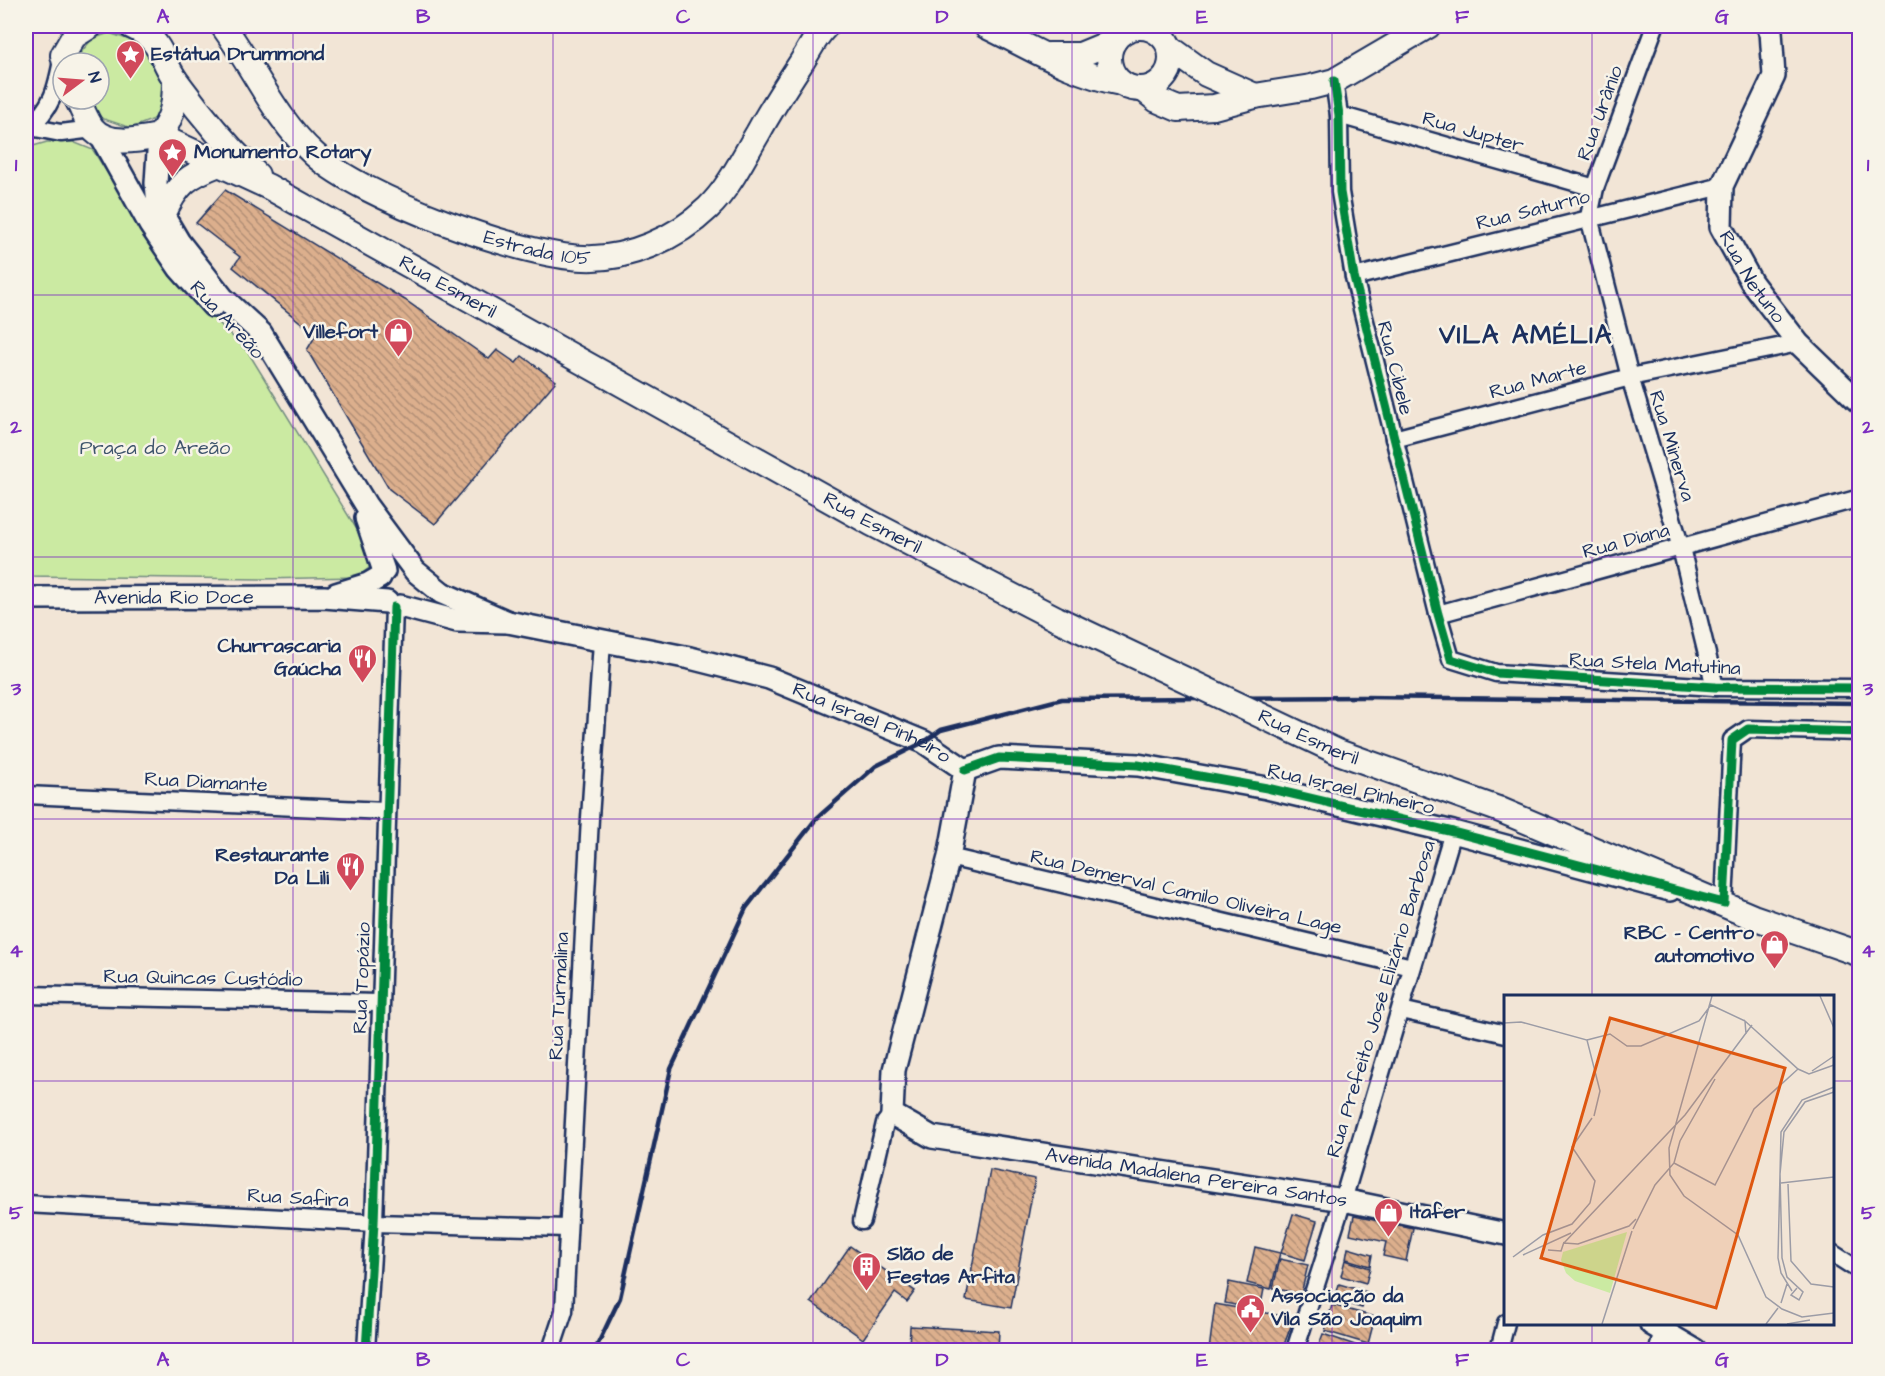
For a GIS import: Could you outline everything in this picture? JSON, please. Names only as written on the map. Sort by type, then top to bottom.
[{"type":"main road","points":[[57,26],[62,51]]},
{"type":"main road","points":[[67,51],[74,36],[90,26]]},
{"type":"main road","points":[[131,26],[146,33],[158,45],[175,80],[236,154],[269,187]]},
{"type":"main road","name":"Estrada 105","points":[[223,26],[269,99],[293,131],[315,155],[352,180],[390,200],[504,244],[583,258],[609,257],[640,249],[673,233],[707,208],[735,171],[772,108],[826,26]]},
{"type":"main road","points":[[986,26],[1094,78],[1132,86],[1156,84],[1166,75],[1171,62],[1170,48]]},
{"type":"main road","points":[[1114,41],[1109,56],[1112,71],[1156,100],[1178,109],[1214,106],[1334,81],[1428,26]]},
{"type":"main road","points":[[1044,54],[1080,55],[1114,41],[1124,31],[1137,27],[1151,28],[1162,36],[1170,48],[1206,74],[1255,96]]},
{"type":"main road","points":[[159,136],[170,122],[175,102],[175,80]]},
{"type":"main road","points":[[84,111],[96,132],[123,142],[159,136],[269,187]]},
{"type":"main road","points":[[163,214],[174,190],[194,174],[219,164]]},
{"type":"main road","name":"Rua Esmeril","points":[[269,187],[871,523],[1057,619],[1338,753],[1498,809],[1724,903]]},
{"type":"main road","name":"Rua Israel Pinheiro","points":[[1724,903],[1753,917],[1860,954]]},
{"type":"street","name":"Rua Urânio","points":[[1590,217],[1595,188],[1655,26]]},
{"type":"street","name":"Rua Netuno","points":[[1767,26],[1771,31],[1774,76],[1722,186],[1721,227],[1752,283],[1798,343],[1860,403]]},
{"type":"street","name":"Rua Cibele","points":[[1334,81],[1339,115],[1340,192],[1354,277],[1451,659]]},
{"type":"street","points":[[28,129],[45,112],[51,101]]},
{"type":"street","name":"Rua Jupter","points":[[1339,115],[1595,188]]},
{"type":"street","points":[[28,129],[60,133],[96,132]]},
{"type":"street","name":"Rua Areão","points":[[96,132],[150,225],[179,268],[221,315],[253,342],[274,372],[370,524],[382,574]]},
{"type":"street","name":"Rua Areão","points":[[159,136],[156,183],[158,204],[179,242],[222,298],[261,333],[366,505],[415,571]]},
{"type":"street","name":"Rua Saturno","points":[[1354,277],[1722,186]]},
{"type":"street","name":"Rua Minerva","points":[[1590,217],[1630,377],[1681,548],[1715,687]]},
{"type":"street","name":"Rua Marte","points":[[1394,440],[1630,377],[1798,343]]},
{"type":"street","name":"Rua Diana","points":[[1438,614],[1860,498]]},
{"type":"street","points":[[396,564],[410,567],[415,571],[420,584],[417,597],[406,605],[393,605],[379,591],[382,574],[396,564]]},
{"type":"street","name":"Rua Israel Pinheiro","points":[[415,571],[442,593],[508,622]]},
{"type":"street","name":"Avenida Rio Doce","points":[[324,597],[368,584],[382,574]]},
{"type":"street","name":"Avenida Rio Doce","points":[[26,598],[324,597],[393,605]]},
{"type":"street","name":"Rua Israel Pinheiro","points":[[393,605],[457,621],[508,622],[690,658],[769,678],[924,742],[965,770],[999,758],[1138,765],[1267,788],[1453,832],[1724,903]]},
{"type":"street","name":"Rua Topázio","points":[[366,1350],[374,1223],[393,605]]},
{"type":"street","name":"Rua Turmalina","points":[[551,1350],[564,1311],[590,818],[602,642]]},
{"type":"street","name":"Rua Stela Matutina","points":[[1451,659],[1496,673],[1715,687],[1860,688]]},
{"type":"street","points":[[1724,903],[1732,740],[1748,729],[1860,732]]},
{"type":"street","points":[[862,1221],[885,1123],[892,1114],[894,1070],[949,857],[965,770]]},
{"type":"street","name":"Rua Diamante","points":[[26,795],[385,811]]},
{"type":"street","name":"Rua Prefeito José Elizário Barbosa","points":[[1295,1350],[1401,1010],[1453,832]]},
{"type":"street","name":"Rua Demerval Camilo Oliveira Lage","points":[[949,857],[1412,967]]},
{"type":"street","name":"Rua Quincas Custódio","points":[[26,995],[379,1003]]},
{"type":"street","points":[[1401,1010],[1504,1034]]},
{"type":"street","name":"Avenida Madalena Pereira Santos","points":[[892,1114],[932,1137],[1343,1200],[1504,1234]]},
{"type":"street","name":"Rua Safira","points":[[26,1204],[374,1223],[568,1228]]},
{"type":"street","points":[[1834,1254],[1860,1271]]},
{"type":"street","points":[[1499,1350],[1505,1325]]},
{"type":"street","points":[[1658,1332],[1695,1350]]},
{"type":"green space","name":"Estátua Drummond","points":[[109,33],[136,42],[155,62],[166,97],[162,116],[131,128],[95,116],[92,111],[111,111],[111,51],[82,51],[92,39]]},
{"type":"green space","name":"Praça do Areão","points":[[47,142],[73,142],[93,150],[172,276],[248,352],[367,546],[369,568],[357,577],[261,579],[26,576],[26,148]]},
{"type":"green space","name":"Monumento Rotary","points":[[171,159],[189,170],[161,189]]},
{"type":"building","name":"Villefort","points":[[225,190],[405,300],[489,359],[497,350],[516,363],[522,356],[556,381],[435,524],[389,489],[307,350],[316,335],[233,267],[240,257],[196,223]]},
{"type":"building","points":[[990,1170],[1035,1179],[1011,1308],[966,1300]]},
{"type":"building","points":[[1293,1214],[1317,1221],[1305,1260],[1281,1253]]},
{"type":"building","name":"Itafer","points":[[1354,1216],[1413,1228],[1406,1261],[1383,1256],[1386,1242],[1350,1234]]},
{"type":"building","name":"Slão de Festas Arfita","points":[[850,1246],[915,1291],[907,1302],[895,1293],[863,1339],[811,1302]]},
{"type":"building","points":[[1255,1247],[1280,1253],[1271,1289],[1247,1283]]},
{"type":"building","points":[[1348,1248],[1372,1255],[1370,1266],[1346,1259]]},
{"type":"building","points":[[1280,1259],[1308,1265],[1301,1294],[1273,1288]]},
{"type":"building","points":[[1345,1260],[1370,1268],[1366,1283],[1341,1276]]},
{"type":"building","points":[[1229,1282],[1264,1289],[1260,1310],[1225,1303]]},
{"type":"building","points":[[1339,1284],[1367,1292],[1362,1308],[1335,1300]]},
{"type":"building","name":"Associação da Vila São Joaquim","points":[[1215,1304],[1294,1318],[1282,1350],[1209,1350]]},
{"type":"building","points":[[1332,1305],[1375,1317],[1368,1344],[1325,1331]]},
{"type":"building","points":[[910,1326],[999,1331],[998,1350],[909,1350]]},
{"type":"building","points":[[1323,1334],[1355,1345],[1353,1350],[1317,1350]]},
{"type":"railway","points":[[595,1350],[620,1298],[671,1069],[746,908],[816,819],[876,766],[924,742],[941,730],[1062,699],[1362,697],[1860,703]]},
{"type":"cycle path","points":[[1334,81],[1339,115],[1340,192],[1354,277],[1451,659],[1496,673],[1715,687],[1860,688]]},
{"type":"cycle path","points":[[366,1350],[374,1223],[394,607]]},
{"type":"cycle path","points":[[965,770],[999,758],[1138,765],[1267,788],[1453,832],[1724,903],[1732,740],[1748,729],[1860,732]]},
{"type":"place","name":"Estátua Drummond","points":[[130,80]]},
{"type":"place","name":"Monumento Rotary","points":[[173,178]]},
{"type":"place","name":"Villefort","points":[[399,358]]},
{"type":"place","name":"Churrascaria Gaúcha","points":[[362,684]]},
{"type":"place","name":"Restaurante Da Lili","points":[[350,892]]},
{"type":"place","name":"RBC - Centro automotivo","points":[[1775,970]]},
{"type":"place","name":"Itafer","points":[[1389,1238]]},
{"type":"place","name":"Slão de Festas Arfita","points":[[866,1292]]},
{"type":"place","name":"Associação da Vila São Joaquim","points":[[1250,1334]]},
{"type":"district","name":"VILA AMÉLIA","points":[[1526,335]]}]
